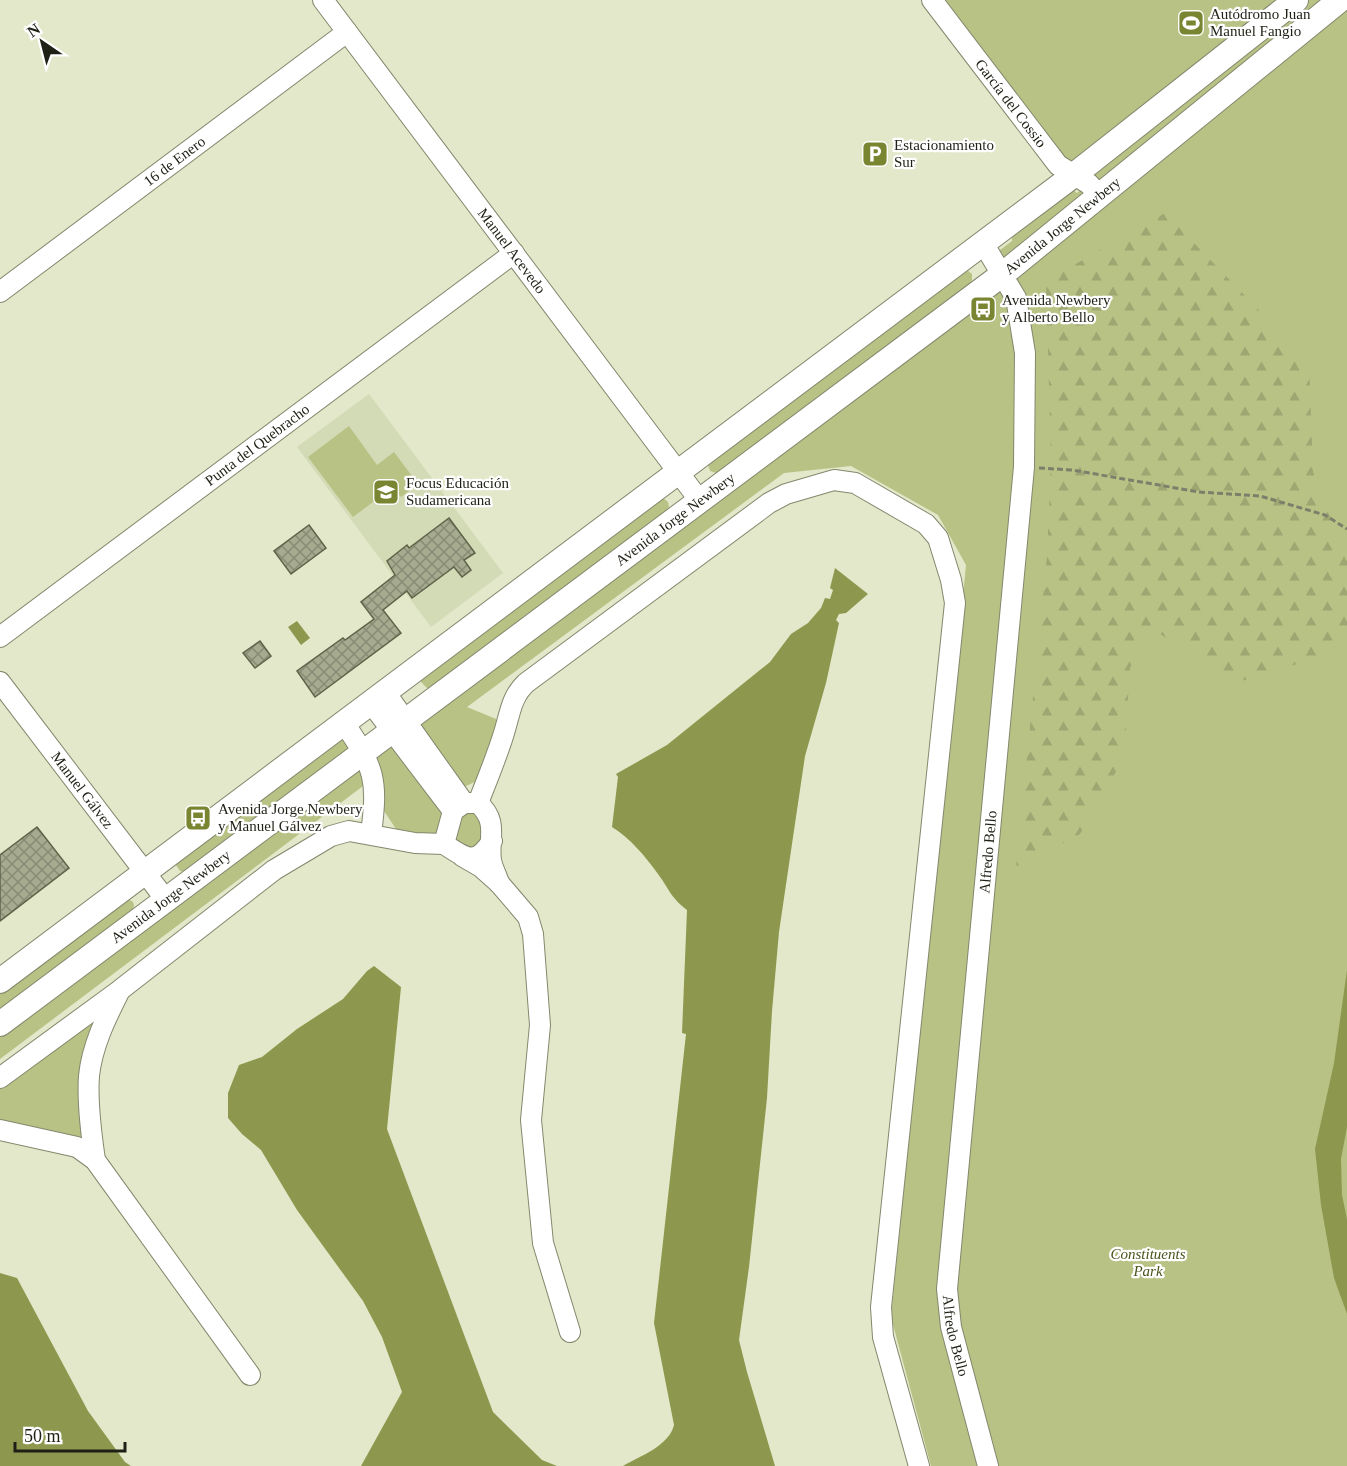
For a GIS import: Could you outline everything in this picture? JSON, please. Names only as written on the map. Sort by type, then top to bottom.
[{"type":"main road","points":[[0,981],[1074,175],[1296,0]]},
{"type":"main road","name":"Avenida Jorge Newbery","points":[[0,1024],[1003,274],[1340,0]]},
{"type":"street","name":"Manuel Acevedo","points":[[323,0],[700,501]]},
{"type":"street","name":"García del Cossio","points":[[932,0],[1058,165],[1089,184],[1100,196]]},
{"type":"street","name":"16 de Enero","points":[[0,292],[347,32]]},
{"type":"street","name":"Alfredo Bello","points":[[983,243],[1016,298],[1025,353],[1024,467],[947,1289],[951,1327],[988,1466]]},
{"type":"street","name":"Punta del Quebracho","points":[[0,637],[514,253]]},
{"type":"street","points":[[444,844],[504,732],[512,702],[518,691],[769,503],[786,494],[834,480],[855,483],[926,524],[938,538],[951,580],[955,603],[881,1307],[883,1337],[918,1466]]},
{"type":"street","name":"Manuel Gálvez","points":[[0,682],[166,900]]},
{"type":"street","points":[[378,698],[465,806],[486,810],[491,823],[491,860],[500,883]]},
{"type":"street","points":[[344,723],[364,752],[374,778],[376,798],[371,834]]},
{"type":"street","points":[[0,1078],[120,990],[274,870],[306,849],[331,836],[349,831],[415,843],[444,844],[481,867],[500,883],[528,917],[533,934],[540,1025],[531,1120],[543,1243],[570,1332]]},
{"type":"street","points":[[462,856],[474,858],[483,854],[492,841]]},
{"type":"street","points":[[95,1160],[89,1075],[95,1048],[120,990]]},
{"type":"street","points":[[0,1130],[77,1147],[95,1160],[250,1375]]},
{"type":"path","points":[[1024,467],[1072,470],[1199,492],[1260,496],[1325,515],[1347,529]]},
{"type":"shaded area","name":"Focus Educación Sudamericana","points":[[369,394],[503,573],[431,627],[297,447]]},
{"type":"shaded area","points":[[835,568],[868,594],[846,613],[839,614],[836,620],[839,623],[826,683],[805,756],[779,932],[767,1098],[739,1340],[775,1466],[623,1466],[660,1445],[674,1425],[654,1323],[686,1034],[682,1033],[687,910],[674,897],[637,848],[612,827],[618,777],[616,774],[667,745],[770,662],[791,634],[808,623],[821,608],[825,598],[830,599]]},
{"type":"shaded area","points":[[297,621],[310,638],[301,645],[288,627]]},
{"type":"shaded area","points":[[374,966],[401,987],[387,1129],[493,1412],[542,1460],[557,1466],[361,1466],[402,1392],[382,1337],[363,1301],[297,1210],[261,1150],[228,1118],[228,1093],[239,1065],[262,1057],[297,1029],[343,999]]},
{"type":"shaded area","points":[[1347,970],[1347,1127],[1341,1159],[1342,1195],[1347,1219],[1347,1314],[1334,1278],[1321,1205],[1315,1149],[1334,1063]]},
{"type":"shaded area","points":[[0,1273],[17,1278],[88,1411],[125,1462],[131,1466],[0,1466]]},
{"type":"green space","name":"Constituents Park","points":[[932,0],[1347,0],[1347,1466],[931,1466],[891,1317],[966,565],[938,515],[851,466],[784,473],[467,707],[496,719],[499,727],[481,779],[464,787],[444,808],[440,829],[434,835],[398,832],[384,811],[379,774],[0,1059],[0,1024],[1002,274],[992,256],[1012,241],[1012,232],[1071,188],[1077,193],[1088,184],[1058,165]]},
{"type":"green space","points":[[1165,213],[1309,362],[1313,472],[1347,560],[1347,628],[1340,651],[1238,682],[1152,629],[1130,668],[1124,758],[1080,834],[1016,868],[1047,556],[1051,460],[1046,281]]},
{"type":"green space","points":[[967,270],[972,274],[969,285],[721,472],[710,471],[708,465]]},
{"type":"green space","points":[[349,426],[377,465],[394,452],[418,484],[401,497],[393,487],[353,517],[308,457]]},
{"type":"green space","points":[[663,498],[668,502],[669,507],[666,511],[432,688],[427,688],[421,682],[422,676],[658,499]]},
{"type":"green space","points":[[347,732],[358,745],[186,872],[180,871],[176,865],[177,858]]},
{"type":"green space","points":[[478,803],[492,841],[462,856],[448,823]]},
{"type":"green space","points":[[128,899],[133,902],[132,912],[0,1011],[0,991]]},
{"type":"green space","points":[[87,1018],[99,1020],[86,1131],[79,1140],[0,1124],[0,1085]]},
{"type":"building","points":[[449,518],[475,553],[464,560],[471,570],[462,577],[454,567],[412,598],[407,591],[383,610],[401,633],[315,697],[297,671],[374,619],[361,602],[395,575],[387,561],[407,545],[409,548]]},
{"type":"building","points":[[309,525],[326,548],[291,574],[274,551]]},
{"type":"building","points":[[260,641],[271,656],[255,668],[243,653]]},
{"type":"building","points":[[37,827],[69,868],[0,921],[0,855]]},
{"type":"place","name":"Autódromo Juan Manuel Fangio","points":[[1191,23]]},
{"type":"place","name":"Estacionamiento Sur","points":[[875,154]]},
{"type":"place","name":"Avenida Newbery y Alberto Bello","points":[[983,309]]},
{"type":"place","name":"Focus Educación Sudamericana","points":[[386,492]]},
{"type":"place","name":"Avenida Jorge Newbery y Manuel Gálvez","points":[[198,818]]}]
